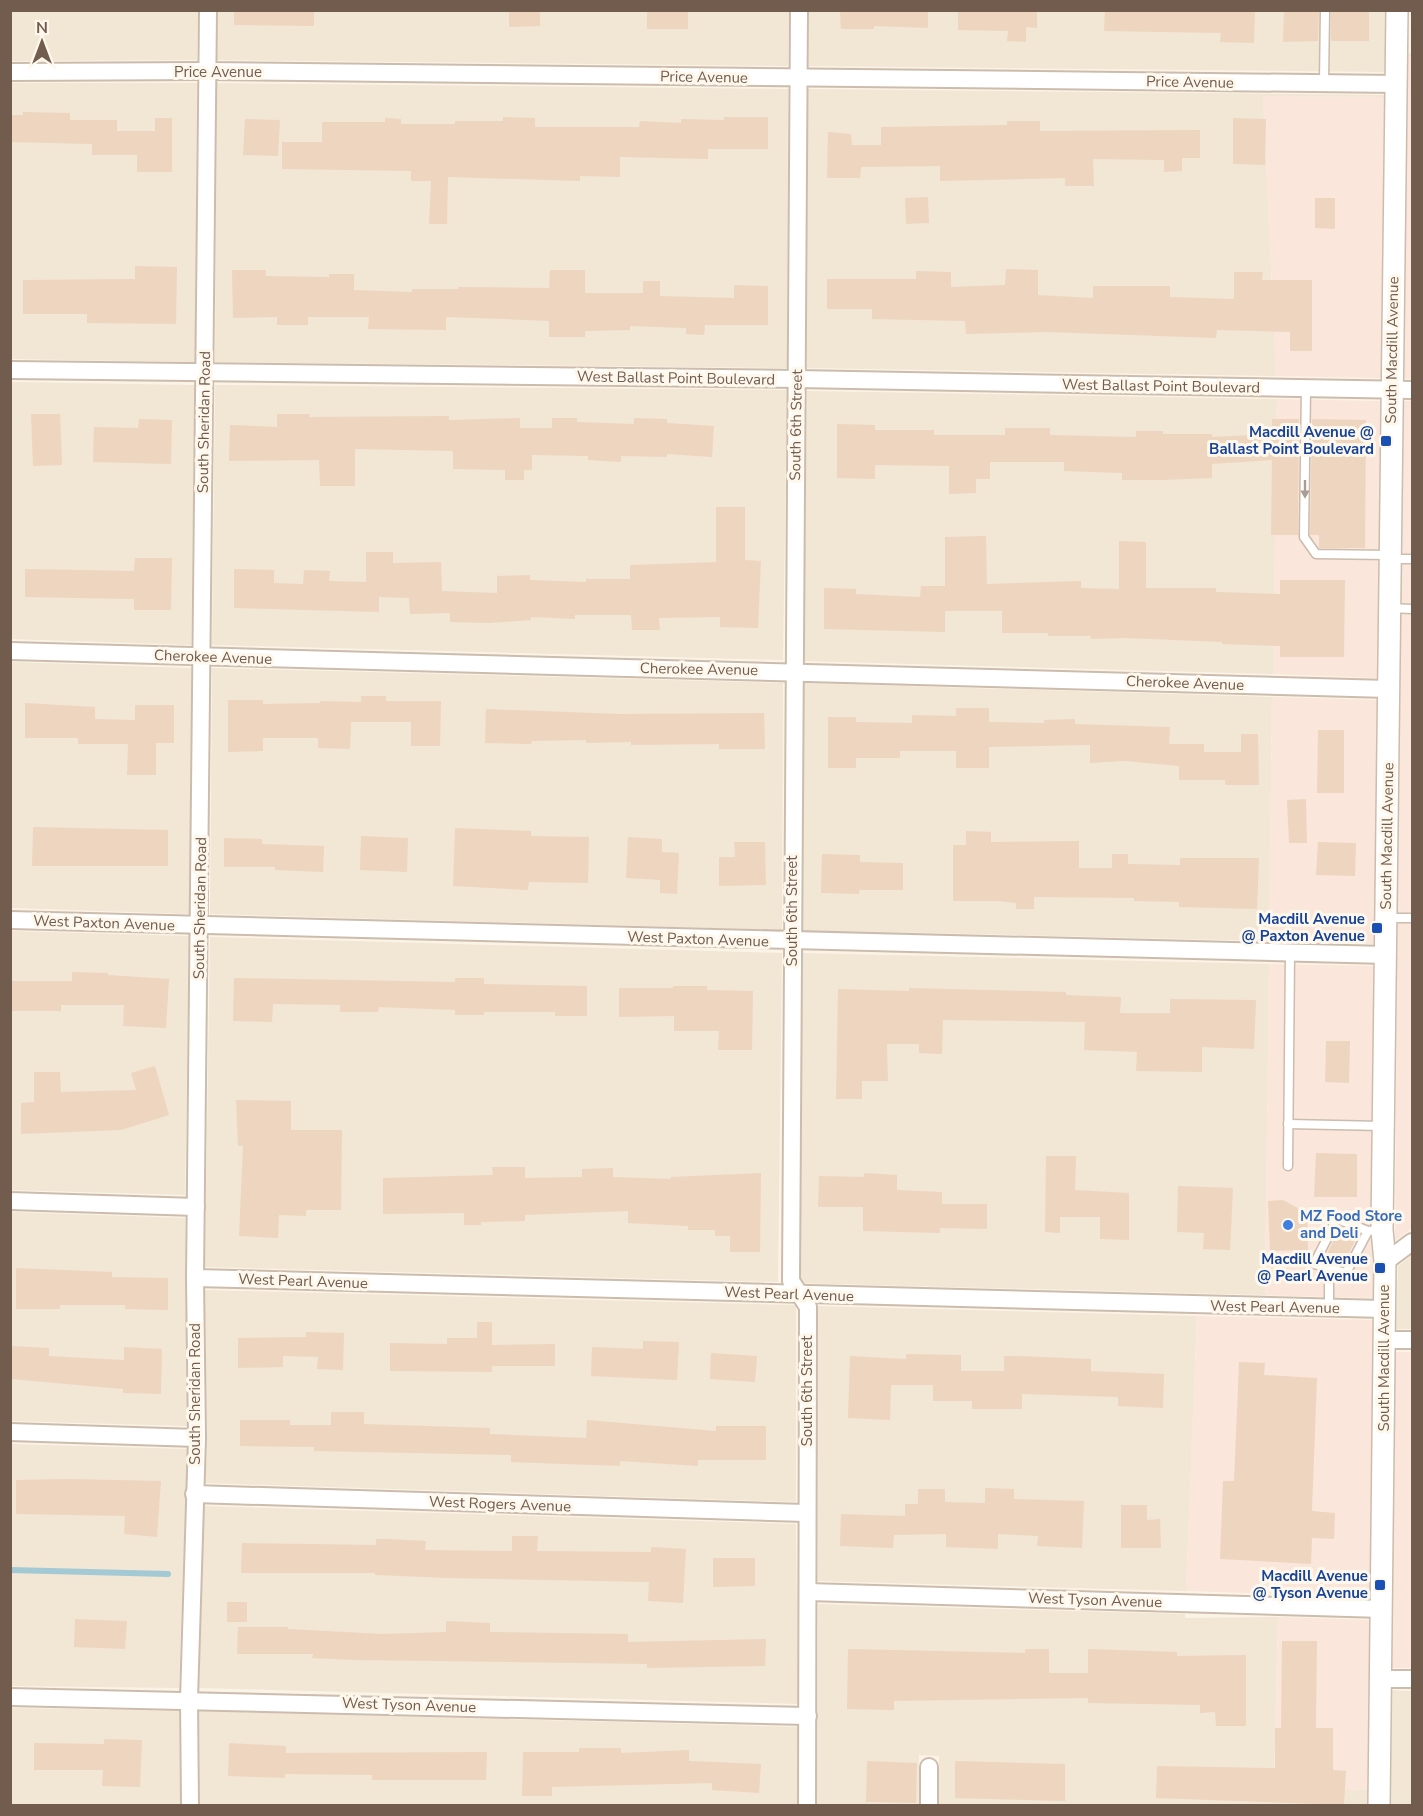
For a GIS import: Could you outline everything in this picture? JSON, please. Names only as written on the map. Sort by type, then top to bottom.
[{"type":"street","name":"South Sheridan Road","points":[[190,1806],[189,1699],[197,1438],[195,1207],[200,926],[208,10]]},
{"type":"street","name":"South 6th Street","points":[[799,10],[793,672],[791,1281],[808,1307],[807,1806]]},
{"type":"street","name":"South Macdill Avenue","points":[[1379,1806],[1383,1609],[1385,1262],[1375,1230],[1385,1126],[1391,389],[1397,84],[1405,42],[1397,10]]},
{"type":"street","name":"Price Avenue","points":[[10,72],[207,71],[1397,84]]},
{"type":"street","name":"West Ballast Point Boulevard","points":[[10,370],[797,379],[1413,390]]},
{"type":"street","name":"Cherokee Avenue","points":[[10,651],[1388,689]]},
{"type":"street","name":"West Paxton Avenue","points":[[10,920],[1386,955]]},
{"type":"street","points":[[10,1201],[195,1207]]},
{"type":"street","points":[[1385,1262],[1413,1242]]},
{"type":"street","name":"West Pearl Avenue","points":[[195,1278],[1383,1309]]},
{"type":"street","points":[[1384,1340],[1413,1340]]},
{"type":"street","points":[[10,1432],[197,1438]]},
{"type":"street","name":"West Rogers Avenue","points":[[194,1494],[806,1513]]},
{"type":"street","name":"West Tyson Avenue","points":[[808,1592],[1383,1609]]},
{"type":"street","points":[[1381,1679],[1413,1679]]},
{"type":"street","name":"West Tyson Avenue","points":[[10,1697],[189,1699],[808,1716]]},
{"type":"street","points":[[929,1767],[929,1806]]},
{"type":"lane","points":[[1324,83],[1325,10]]},
{"type":"lane","points":[[1305,388],[1304,537],[1316,555],[1413,559]]},
{"type":"lane","points":[[1389,608],[1413,609]]},
{"type":"lane","points":[[1386,918],[1413,918]]},
{"type":"lane","points":[[1288,1166],[1290,953]]},
{"type":"lane","points":[[1288,1124],[1385,1126]]},
{"type":"lane","points":[[1337,1219],[1375,1230],[1346,1273],[1314,1264],[1337,1219]]},
{"type":"lane","points":[[1329,1268],[1329,1308]]},
{"type":"shaded area","points":[[10,11],[198,11],[197,60],[11,61]]},
{"type":"shaded area","points":[[218,11],[789,11],[788,66],[217,60]]},
{"type":"shaded area","points":[[809,11],[1387,11],[1387,72],[809,66]]},
{"type":"shaded area","points":[[1408,53],[1412,53],[1412,379],[1401,378]]},
{"type":"shaded area","points":[[11,83],[197,83],[195,362],[11,359]]},
{"type":"shaded area","points":[[217,83],[788,89],[787,368],[215,362]]},
{"type":"shaded area","points":[[808,89],[1387,95],[1387,97],[1263,96],[1276,376],[807,368]]},
{"type":"shaded area","points":[[1263,96],[1387,97],[1381,378],[1276,376]]},
{"type":"shaded area","points":[[11,382],[195,385],[191,645],[11,639]]},
{"type":"shaded area","points":[[215,385],[787,390],[783,660],[212,645]]},
{"type":"shaded area","points":[[807,391],[1277,399],[1273,674],[803,661]]},
{"type":"shaded area","points":[[1277,399],[1381,401],[1378,678],[1273,674]]},
{"type":"shaded area","points":[[1401,401],[1412,401],[1412,1228],[1395,1241]]},
{"type":"shaded area","points":[[11,662],[191,668],[190,914],[11,908]]},
{"type":"shaded area","points":[[212,668],[783,683],[782,930],[210,914]]},
{"type":"shaded area","points":[[803,683],[1272,697],[1269,941],[802,930]]},
{"type":"shaded area","points":[[1272,697],[1378,700],[1376,944],[1269,941]]},
{"type":"shaded area","points":[[11,931],[189,936],[185,1195],[11,1190]]},
{"type":"shaded area","points":[[210,937],[782,953],[778,1282],[205,1267]]},
{"type":"shaded area","points":[[802,953],[1269,964],[1265,1295],[798,1283]]},
{"type":"shaded area","points":[[1269,964],[1376,966],[1375,1255],[1371,1258],[1375,1265],[1373,1298],[1265,1295]]},
{"type":"shaded area","points":[[11,1212],[185,1218],[187,1426],[11,1421]]},
{"type":"shaded area","points":[[1412,1255],[1412,1329],[1396,1329],[1398,1266]]},
{"type":"shaded area","points":[[205,1290],[796,1305],[796,1502],[205,1483],[207,1449]]},
{"type":"shaded area","points":[[816,1306],[1197,1316],[1186,1591],[818,1581]]},
{"type":"shaded area","points":[[1197,1316],[1373,1320],[1372,1597],[1186,1591]]},
{"type":"shaded area","points":[[1394,1352],[1412,1352],[1412,1668],[1392,1668]]},
{"type":"shaded area","points":[[11,1444],[187,1449],[179,1688],[11,1686]]},
{"type":"shaded area","points":[[204,1506],[796,1524],[798,1704],[199,1688]]},
{"type":"shaded area","points":[[818,1604],[1185,1614],[1185,1618],[1278,1617],[1274,1786],[1369,1790],[1369,1806],[939,1805],[939,1756],[919,1755],[919,1805],[817,1806]]},
{"type":"shaded area","points":[[1278,1617],[1372,1620],[1369,1790],[1274,1786]]},
{"type":"shaded area","points":[[1391,1690],[1412,1691],[1412,1805],[1389,1806]]},
{"type":"shaded area","points":[[11,1708],[179,1711],[180,1805],[11,1806]]},
{"type":"shaded area","points":[[199,1711],[798,1727],[797,1805],[200,1805]]},
{"type":"building","points":[[234,10],[314,10],[314,26],[234,25]]},
{"type":"building","points":[[509,10],[540,10],[540,26],[509,27]]},
{"type":"building","points":[[647,10],[688,10],[688,29],[647,29]]},
{"type":"building","points":[[840,10],[928,10],[928,28],[874,26],[874,29],[841,29]]},
{"type":"building","points":[[958,10],[1037,10],[1037,28],[1026,27],[1026,42],[1007,41],[1008,31],[958,30]]},
{"type":"building","points":[[1105,10],[1255,10],[1254,43],[1220,42],[1221,33],[1104,31]]},
{"type":"building","points":[[1284,10],[1319,10],[1318,41],[1283,42]]},
{"type":"building","points":[[1331,10],[1369,10],[1369,41],[1331,41]]},
{"type":"building","points":[[23,112],[70,113],[70,120],[117,120],[117,131],[155,131],[155,118],[172,118],[172,172],[137,172],[137,155],[92,155],[92,144],[10,142],[10,115],[23,115]]},
{"type":"building","points":[[503,117],[535,118],[535,127],[639,127],[640,121],[681,123],[681,119],[724,120],[724,117],[768,117],[768,149],[708,149],[708,159],[620,157],[620,177],[580,176],[580,181],[448,177],[447,224],[429,224],[431,181],[411,181],[411,171],[282,169],[282,142],[322,142],[322,122],[385,122],[385,118],[401,119],[401,124],[455,124],[455,121],[503,121]]},
{"type":"building","points":[[1233,118],[1266,119],[1265,165],[1233,164]]},
{"type":"building","points":[[245,119],[280,120],[278,156],[243,155]]},
{"type":"building","points":[[1007,121],[1040,121],[1040,131],[1200,130],[1200,158],[1182,158],[1182,171],[1164,172],[1164,160],[1093,159],[1094,186],[1065,186],[1065,178],[940,181],[940,166],[861,167],[860,178],[827,178],[828,132],[851,134],[852,145],[881,145],[881,127],[1007,125]]},
{"type":"building","points":[[928,197],[929,223],[906,224],[905,198]]},
{"type":"building","points":[[1315,198],[1335,198],[1335,229],[1315,228]]},
{"type":"building","points":[[135,266],[177,267],[176,324],[87,323],[87,314],[23,314],[23,280],[135,279]]},
{"type":"building","points":[[1006,269],[1038,270],[1038,295],[1093,298],[1093,286],[1170,286],[1170,297],[1234,299],[1234,272],[1263,272],[1262,280],[1312,280],[1312,351],[1290,351],[1290,332],[1217,330],[1216,338],[1048,332],[966,334],[965,321],[872,319],[872,309],[827,309],[827,279],[916,279],[916,271],[951,272],[951,287],[1005,285]]},
{"type":"building","points":[[232,270],[266,270],[266,276],[329,277],[329,274],[354,274],[354,290],[412,292],[412,289],[458,289],[458,287],[549,288],[550,270],[585,270],[585,293],[643,293],[643,281],[660,281],[660,296],[734,298],[734,285],[768,286],[768,325],[705,325],[704,335],[686,334],[686,328],[630,326],[630,330],[585,331],[585,337],[549,337],[549,321],[504,319],[446,317],[446,330],[368,329],[369,317],[308,317],[308,325],[277,325],[277,317],[233,318]]},
{"type":"building","points":[[31,414],[60,414],[62,465],[33,466]]},
{"type":"building","points":[[277,414],[310,414],[309,417],[449,416],[449,420],[520,418],[520,428],[552,428],[552,418],[577,418],[577,422],[634,424],[634,418],[667,419],[667,423],[714,426],[712,457],[667,454],[667,457],[621,456],[621,462],[588,460],[588,456],[532,455],[532,470],[524,470],[524,480],[505,480],[505,470],[453,469],[453,451],[355,449],[355,486],[320,486],[319,460],[229,461],[230,425],[277,427]]},
{"type":"building","points":[[139,419],[172,420],[171,464],[93,462],[94,427],[138,428]]},
{"type":"building","points":[[1272,419],[1299,419],[1298,535],[1271,535],[1272,460],[1212,464],[1212,478],[1162,480],[1122,480],[1122,473],[1064,471],[1064,462],[990,462],[990,479],[976,479],[976,493],[949,494],[949,466],[875,465],[875,479],[837,478],[837,424],[875,425],[875,430],[934,430],[934,435],[1005,435],[1005,428],[1050,428],[1050,435],[1136,437],[1136,431],[1163,431],[1163,434],[1212,434],[1212,437],[1272,434]]},
{"type":"building","points":[[1312,419],[1366,420],[1365,548],[1319,548],[1319,535],[1310,535]]},
{"type":"building","points":[[716,507],[745,507],[745,560],[761,561],[758,628],[720,627],[720,617],[659,618],[660,630],[632,630],[631,615],[575,615],[575,619],[531,617],[531,620],[489,623],[450,622],[450,613],[410,614],[409,598],[379,597],[379,612],[234,608],[234,569],[274,570],[274,583],[303,584],[304,570],[330,571],[329,581],[366,582],[366,552],[393,552],[393,563],[441,562],[442,591],[497,593],[497,576],[530,575],[530,580],[586,582],[586,579],[630,579],[630,565],[716,562]]},
{"type":"building","points":[[986,536],[987,584],[1081,581],[1081,588],[1119,589],[1119,541],[1146,542],[1146,588],[1216,588],[1216,592],[1280,594],[1280,580],[1345,580],[1344,657],[1280,657],[1280,646],[1126,638],[1090,639],[1091,636],[1048,636],[1048,633],[1002,633],[1002,611],[945,611],[945,632],[824,629],[824,588],[856,589],[856,594],[920,597],[921,586],[945,586],[945,537]]},
{"type":"building","points":[[135,558],[172,558],[171,610],[134,610],[134,599],[25,597],[25,569],[134,571]]},
{"type":"building","points":[[361,696],[386,696],[386,701],[441,701],[440,746],[411,746],[411,722],[351,722],[350,749],[318,748],[318,738],[263,738],[263,751],[228,752],[228,700],[263,700],[263,704],[320,703],[320,701],[361,702]]},
{"type":"building","points":[[25,703],[95,707],[95,719],[135,720],[135,705],[174,705],[174,743],[156,743],[156,775],[127,775],[128,744],[78,744],[78,738],[25,738]]},
{"type":"building","points":[[956,708],[989,708],[989,722],[1044,723],[1044,720],[1075,719],[1075,724],[1170,727],[1169,744],[1204,744],[1204,752],[1241,752],[1241,734],[1258,734],[1259,785],[1225,785],[1225,780],[1179,780],[1179,766],[1124,761],[1090,763],[1090,745],[989,747],[989,768],[956,768],[956,751],[900,751],[900,758],[856,758],[856,768],[828,768],[828,717],[856,717],[856,722],[912,723],[912,715],[956,716]]},
{"type":"building","points":[[486,709],[620,714],[764,713],[765,749],[719,749],[719,744],[586,743],[586,740],[532,741],[531,744],[485,743]]},
{"type":"building","points":[[1318,730],[1344,730],[1344,793],[1317,793]]},
{"type":"building","points":[[1306,799],[1307,843],[1289,843],[1287,800]]},
{"type":"building","points":[[33,827],[168,830],[168,866],[32,866]]},
{"type":"building","points":[[455,828],[531,831],[531,836],[589,837],[588,883],[529,882],[528,890],[453,886]]},
{"type":"building","points":[[966,831],[991,832],[991,842],[1079,841],[1079,868],[1112,868],[1112,854],[1128,854],[1128,864],[1180,865],[1180,858],[1259,858],[1257,909],[1179,907],[1179,902],[1134,901],[1134,898],[1034,897],[1034,909],[1016,909],[1016,903],[998,901],[953,901],[953,845],[966,845]]},
{"type":"building","points":[[361,836],[408,838],[407,872],[360,870]]},
{"type":"building","points":[[628,837],[662,839],[662,852],[679,853],[677,894],[660,893],[660,880],[626,878]]},
{"type":"building","points":[[224,838],[262,839],[262,844],[324,846],[323,872],[275,870],[275,867],[224,867]]},
{"type":"building","points":[[734,842],[765,842],[766,885],[719,886],[719,857],[735,857]]},
{"type":"building","points":[[1318,842],[1356,843],[1355,876],[1316,875]]},
{"type":"building","points":[[822,854],[860,855],[860,862],[903,863],[903,890],[859,890],[859,894],[821,893]]},
{"type":"building","points":[[72,972],[169,979],[166,1028],[123,1026],[124,1005],[61,1005],[61,1011],[10,1011],[10,981],[72,981]]},
{"type":"building","points":[[234,978],[455,982],[455,978],[484,978],[484,984],[587,986],[587,1016],[555,1016],[555,1012],[484,1012],[484,1015],[455,1015],[455,1010],[379,1007],[378,1012],[340,1012],[340,1005],[273,1004],[272,1022],[233,1021]]},
{"type":"building","points":[[673,986],[707,986],[707,990],[753,991],[752,1050],[718,1050],[719,1031],[674,1031],[674,1016],[619,1017],[619,988],[673,988]]},
{"type":"building","points":[[909,988],[1066,992],[1066,995],[1121,997],[1120,1013],[1170,1013],[1170,999],[1256,1000],[1254,1049],[1202,1047],[1202,1072],[1136,1071],[1137,1052],[1084,1050],[1085,1022],[943,1020],[942,1054],[919,1053],[919,1044],[887,1044],[888,1081],[862,1081],[862,1099],[836,1099],[838,989],[909,991]]},
{"type":"building","points":[[1326,1041],[1350,1041],[1349,1083],[1325,1082]]},
{"type":"building","points":[[155,1066],[169,1115],[121,1130],[21,1134],[21,1103],[34,1102],[34,1072],[60,1072],[61,1092],[136,1090],[131,1073]]},
{"type":"building","points":[[236,1100],[291,1101],[291,1130],[342,1130],[341,1210],[306,1210],[306,1216],[279,1215],[278,1238],[239,1236],[243,1146],[238,1146]]},
{"type":"building","points":[[1316,1153],[1357,1154],[1357,1197],[1314,1197]]},
{"type":"building","points":[[1046,1156],[1076,1156],[1075,1190],[1129,1193],[1129,1240],[1100,1239],[1100,1217],[1060,1217],[1060,1233],[1045,1232]]},
{"type":"building","points":[[492,1167],[525,1167],[525,1178],[582,1177],[582,1169],[613,1168],[613,1177],[671,1179],[671,1177],[761,1173],[760,1252],[730,1252],[730,1236],[715,1236],[715,1230],[688,1230],[688,1226],[628,1223],[628,1211],[525,1215],[525,1221],[481,1222],[481,1225],[464,1225],[464,1213],[383,1214],[383,1178],[493,1175]]},
{"type":"building","points":[[864,1173],[897,1175],[897,1190],[942,1192],[942,1204],[987,1204],[987,1229],[940,1228],[940,1233],[863,1231],[863,1207],[818,1207],[819,1176],[864,1177]]},
{"type":"building","points":[[1178,1186],[1233,1188],[1230,1250],[1203,1249],[1204,1233],[1177,1232]]},
{"type":"building","name":"MZ Food Store and Deli","points":[[1283,1200],[1307,1213],[1308,1250],[1270,1251],[1268,1201]]},
{"type":"building","points":[[1339,1230],[1356,1239],[1343,1265],[1324,1259]]},
{"type":"building","points":[[16,1268],[112,1272],[112,1277],[168,1278],[168,1310],[125,1309],[125,1305],[60,1305],[60,1309],[16,1309]]},
{"type":"building","points":[[477,1322],[492,1322],[492,1345],[555,1344],[555,1366],[492,1366],[492,1372],[390,1371],[390,1343],[447,1344],[447,1338],[477,1338]]},
{"type":"building","points":[[306,1332],[344,1333],[343,1370],[317,1369],[318,1357],[283,1356],[283,1367],[238,1368],[238,1338],[306,1337]]},
{"type":"building","points":[[643,1341],[679,1342],[677,1380],[591,1376],[592,1347],[643,1349]]},
{"type":"building","points":[[10,1346],[49,1348],[49,1356],[124,1360],[124,1347],[162,1349],[161,1394],[123,1393],[123,1389],[10,1379]]},
{"type":"building","points":[[711,1353],[757,1356],[755,1382],[710,1379]]},
{"type":"building","points":[[906,1354],[961,1355],[961,1371],[1004,1371],[1004,1356],[1018,1356],[1091,1359],[1091,1371],[1164,1374],[1163,1408],[1118,1406],[1118,1397],[1022,1394],[1022,1409],[972,1409],[972,1401],[933,1401],[933,1385],[891,1385],[890,1420],[848,1418],[850,1356],[906,1359]]},
{"type":"building","points":[[1239,1362],[1265,1363],[1264,1375],[1317,1378],[1312,1511],[1335,1513],[1334,1539],[1312,1538],[1311,1564],[1220,1559],[1223,1481],[1234,1481]]},
{"type":"building","points":[[331,1412],[364,1412],[364,1424],[490,1428],[490,1434],[586,1438],[587,1420],[716,1431],[716,1426],[766,1426],[766,1460],[698,1460],[698,1466],[620,1461],[620,1466],[511,1462],[511,1455],[314,1451],[314,1447],[240,1446],[240,1420],[290,1420],[290,1425],[331,1425]]},
{"type":"building","points":[[16,1480],[161,1481],[157,1537],[124,1534],[125,1516],[16,1514]]},
{"type":"building","points":[[985,1488],[1014,1489],[1014,1499],[1084,1501],[1082,1548],[1037,1546],[1038,1536],[998,1534],[998,1549],[946,1547],[946,1534],[894,1535],[893,1548],[840,1546],[841,1514],[905,1516],[905,1504],[918,1504],[918,1489],[945,1489],[945,1502],[985,1503]]},
{"type":"building","points":[[1121,1505],[1147,1505],[1147,1520],[1160,1519],[1161,1548],[1121,1548]]},
{"type":"building","points":[[512,1536],[538,1536],[537,1551],[651,1552],[651,1547],[686,1549],[683,1603],[648,1601],[649,1582],[449,1578],[375,1575],[375,1573],[241,1573],[242,1543],[376,1545],[376,1539],[389,1539],[426,1541],[425,1550],[512,1551]]},
{"type":"building","points":[[713,1558],[755,1558],[755,1586],[713,1587]]},
{"type":"building","points":[[227,1602],[247,1602],[247,1622],[227,1622]]},
{"type":"building","points":[[75,1619],[127,1621],[125,1649],[74,1647]]},
{"type":"building","points":[[446,1621],[490,1623],[490,1632],[628,1634],[628,1642],[766,1639],[765,1666],[647,1668],[647,1664],[355,1660],[312,1658],[313,1654],[237,1654],[238,1627],[288,1627],[288,1629],[382,1634],[446,1632]]},
{"type":"building","points":[[1282,1641],[1317,1641],[1316,1728],[1333,1728],[1333,1770],[1346,1771],[1344,1805],[1156,1798],[1157,1766],[1275,1768],[1275,1728],[1281,1728]]},
{"type":"building","points":[[848,1649],[1025,1653],[1025,1649],[1049,1649],[1049,1673],[1088,1673],[1088,1649],[1177,1652],[1177,1656],[1246,1655],[1246,1726],[1216,1726],[1215,1712],[1200,1713],[1200,1705],[1088,1703],[1088,1698],[894,1701],[894,1710],[847,1709]]},
{"type":"building","points":[[104,1739],[142,1740],[140,1787],[102,1786],[103,1770],[34,1770],[34,1743],[104,1744]]},
{"type":"building","points":[[229,1743],[286,1746],[286,1753],[487,1752],[486,1780],[372,1780],[372,1775],[285,1774],[285,1778],[228,1776]]},
{"type":"building","points":[[579,1748],[621,1748],[621,1753],[689,1750],[689,1761],[761,1764],[759,1793],[712,1790],[712,1783],[552,1787],[552,1796],[522,1796],[523,1752],[579,1752]]},
{"type":"building","points":[[867,1761],[917,1763],[916,1803],[866,1802]]},
{"type":"building","points":[[955,1761],[1065,1764],[1065,1801],[955,1798]]},
{"type":"waterway","points":[[10,1570],[168,1574]]},
{"type":"place","name":"Macdill Avenue @ Ballast Point Boulevard","points":[[1386,441]]},
{"type":"place","name":"Macdill Avenue @ Paxton Avenue","points":[[1377,928]]},
{"type":"place","name":"MZ Food Store and Deli","points":[[1288,1225]]},
{"type":"place","name":"Macdill Avenue @ Pearl Avenue","points":[[1380,1268]]},
{"type":"place","name":"Macdill Avenue @ Tyson Avenue","points":[[1380,1585]]}]
